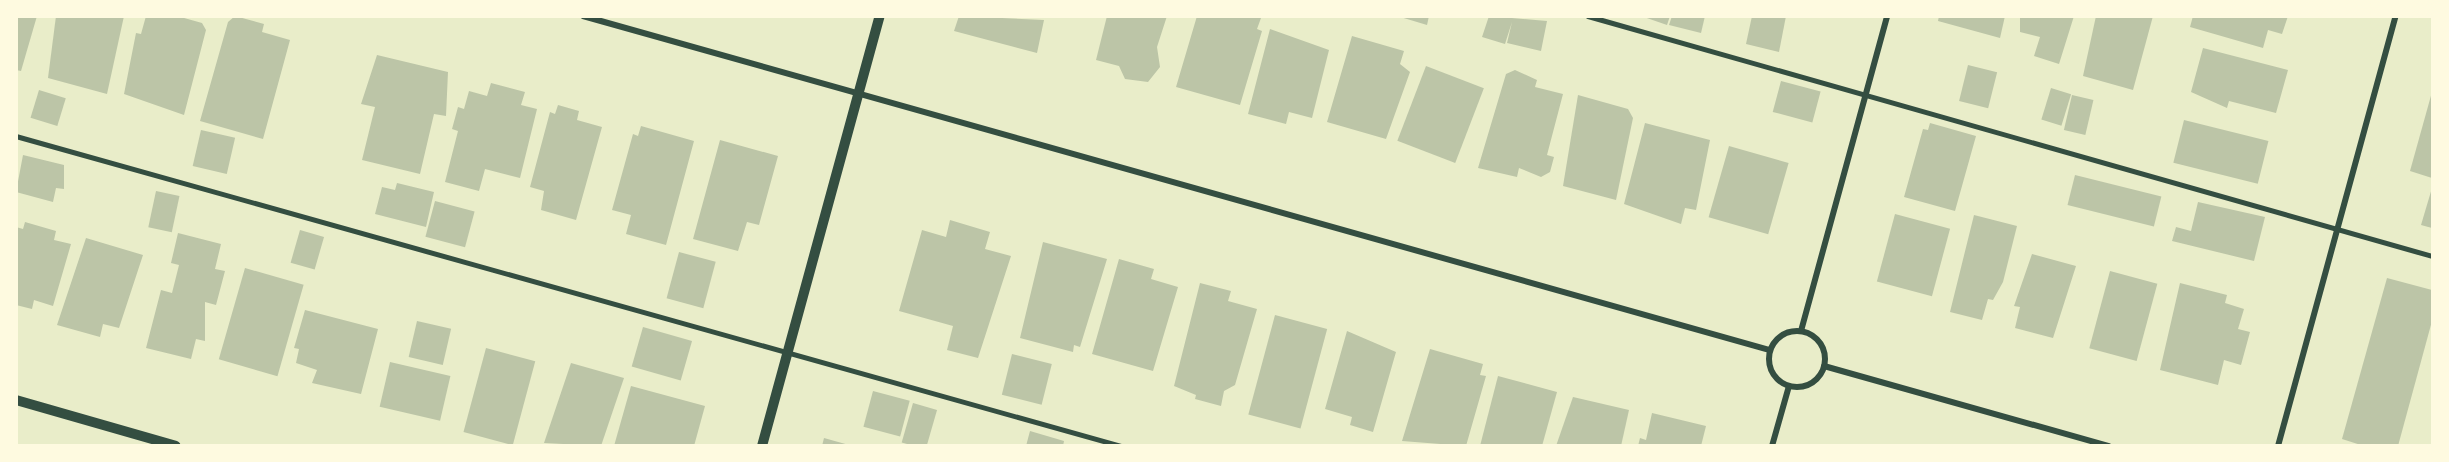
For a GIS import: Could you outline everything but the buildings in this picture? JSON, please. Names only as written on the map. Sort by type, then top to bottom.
[{"type":"street","points":[[583,16],[1770,350]]},
{"type":"street","points":[[762,446],[880,16]]},
{"type":"street","points":[[1801,331],[1887,16]]},
{"type":"street","points":[[2278,446],[2396,16]]},
{"type":"street","points":[[1801,331],[1822,345],[1824,366],[1811,384],[1789,386],[1772,372],[1770,350],[1779,336],[1801,331]]},
{"type":"street","points":[[1824,366],[2109,446]]},
{"type":"street","points":[[1773,446],[1789,386]]},
{"type":"street","points":[[16,400],[176,446]]},
{"type":"lane","points":[[1588,16],[2433,256]]},
{"type":"lane","points":[[16,136],[1121,446]]}]
